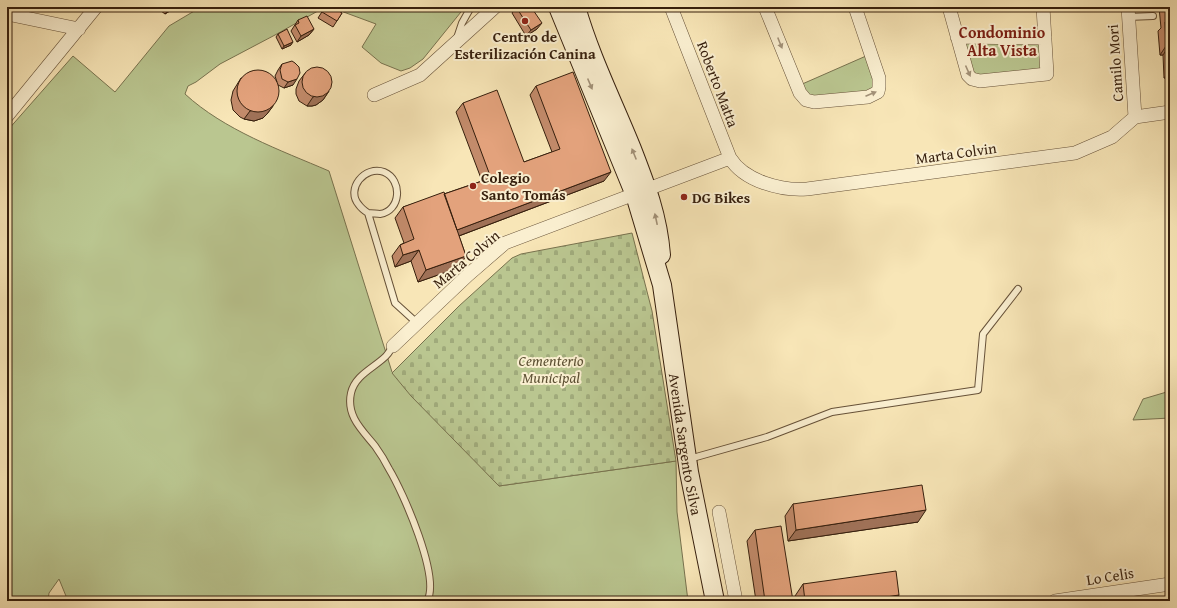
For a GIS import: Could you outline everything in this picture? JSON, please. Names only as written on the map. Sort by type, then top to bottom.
[{"type":"main road","name":"Avenida Sargento Silva","points":[[558,7],[641,192],[656,217],[662,265],[662,285],[688,459],[715,601]]},
{"type":"main road","name":"Avenida Sargento Silva","points":[[576,7],[641,192]]},
{"type":"street","points":[[7,116],[96,7]]},
{"type":"street","points":[[374,95],[420,75],[495,7]]},
{"type":"street","name":"Roberto Matta","points":[[671,7],[730,158],[734,166],[740,171]]},
{"type":"street","points":[[765,7],[800,93],[806,100],[814,102],[868,97],[873,96],[878,92],[879,78],[855,7]]},
{"type":"street","points":[[949,7],[968,75],[972,79],[980,81],[1047,74],[1043,7]]},
{"type":"street","name":"Camilo Mori","points":[[1128,12],[1136,116]]},
{"type":"street","points":[[7,14],[79,29]]},
{"type":"street","points":[[957,36],[1045,38]]},
{"type":"street","points":[[1136,116],[1170,112]]},
{"type":"street","name":"Marta Colvin","points":[[740,171],[755,179],[784,189],[794,190],[1075,152],[1112,137],[1136,116]]},
{"type":"street","name":"Marta Colvin","points":[[393,346],[505,243],[730,158]]},
{"type":"street","name":"Avenida Sargento Silva","points":[[719,512],[736,601]]},
{"type":"street","name":"Lo Celis","points":[[1055,601],[1170,584]]},
{"type":"lane","points":[[456,43],[462,24],[471,7]]},
{"type":"lane","points":[[1128,12],[1153,16]]},
{"type":"lane","points":[[368,213],[382,214],[393,207],[398,194],[395,181],[385,172],[371,172],[359,179],[354,191],[358,204],[368,213],[395,303],[417,323]]},
{"type":"lane","points":[[688,459],[767,437],[832,412],[978,390],[983,334],[1018,289]]},
{"type":"lane","points":[[393,346],[387,356],[362,375],[353,386],[351,394],[351,412],[354,420],[375,447],[390,471],[414,522],[429,575],[430,586],[427,601]]},
{"type":"green space","points":[[201,7],[325,7],[220,64],[196,82],[188,86],[185,94],[200,107],[235,129],[272,147],[329,171],[392,372],[499,486],[676,461],[677,512],[688,601],[68,601],[59,579],[49,593],[48,601],[28,601],[23,599],[18,601],[7,601],[7,131],[73,56],[115,92],[169,26]]},
{"type":"green space","points":[[330,7],[465,7],[423,59],[410,68],[401,71],[381,63],[362,47],[376,24]]},
{"type":"green space","points":[[961,39],[1039,40],[1041,71],[975,76]]},
{"type":"green space","points":[[866,56],[875,81],[872,91],[812,99],[800,85]]},
{"type":"green space","name":"Cementerio Municipal","points":[[632,233],[652,311],[676,461],[499,486],[411,396],[392,373],[459,306],[512,258],[521,254]]},
{"type":"green space","points":[[1170,391],[1170,418],[1133,420],[1143,399]]},
{"type":"building","points":[[325,7],[333,7],[342,13],[337,21],[322,12]]},
{"type":"building","points":[[516,7],[531,7],[542,23],[531,30]]},
{"type":"building","points":[[1166,7],[1170,7],[1170,68],[1169,46],[1166,46]]},
{"type":"building","points":[[307,16],[314,29],[301,36],[295,25],[299,23],[298,20]]},
{"type":"building","points":[[287,29],[293,42],[284,46],[278,34]]},
{"type":"building","points":[[292,61],[299,67],[300,73],[297,79],[288,82],[282,79],[280,70],[282,64]]},
{"type":"building","points":[[317,67],[323,68],[331,76],[331,88],[323,96],[317,97],[311,96],[303,88],[302,82],[303,76],[311,68]]},
{"type":"building","points":[[254,70],[262,70],[273,76],[279,87],[279,95],[273,106],[262,112],[254,112],[243,106],[237,95],[237,87],[243,76]]},
{"type":"building","points":[[573,72],[611,172],[457,230],[444,194],[491,178],[463,103],[497,90],[524,162],[560,149],[536,86]]},
{"type":"building","points":[[444,192],[466,256],[426,270],[419,250],[403,255],[400,245],[414,239],[403,207]]},
{"type":"building","points":[[922,485],[926,510],[796,530],[793,504]]},
{"type":"building","points":[[781,526],[793,601],[765,601],[755,530]]},
{"type":"building","points":[[896,571],[899,595],[861,601],[805,601],[803,584]]},
{"type":"place","name":"Centro de Esterilización Canina","points":[[525,21]]},
{"type":"place","name":"Colegio Santo Tomás","points":[[473,186]]},
{"type":"place","name":"DG Bikes","points":[[684,197]]},
{"type":"district","name":"Condominio Alta Vista","points":[[1002,41]]}]
